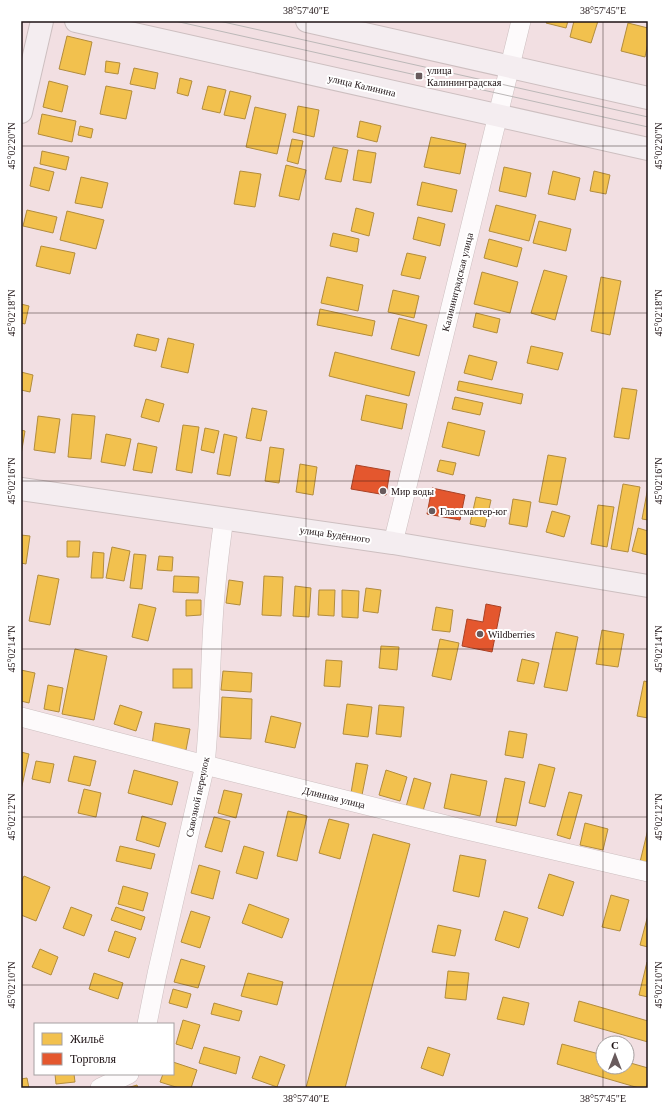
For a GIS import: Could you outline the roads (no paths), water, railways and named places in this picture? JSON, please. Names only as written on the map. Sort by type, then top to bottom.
[{"type":"street","points":[[21,112],[42,21]]},
{"type":"street","name":"улица Калинина","points":[[76,21],[648,149]]},
{"type":"street","points":[[307,21],[648,98]]},
{"type":"street","name":"Калининградская улица","points":[[393,543],[521,21]]},
{"type":"street","name":"улица Будённого","points":[[21,489],[393,543],[648,586]]},
{"type":"street","name":"Сквозной переулок","points":[[147,1023],[205,765],[213,622],[218,559],[224,518]]},
{"type":"street","name":"Длинная улица","points":[[21,717],[205,765],[454,827],[648,872]]},
{"type":"street","points":[[100,1088],[127,1075]]},
{"type":"tram line","points":[[175,21],[648,127]]},
{"type":"tram line","points":[[219,21],[648,117]]},
{"type":"place","name":"улица Калининградская","points":[[419,76]]},
{"type":"place","name":"Мир воды","points":[[383,491]]},
{"type":"place","name":"Глассмастер-юг","points":[[432,511]]},
{"type":"place","name":"Wildberries","points":[[480,634]]}]
